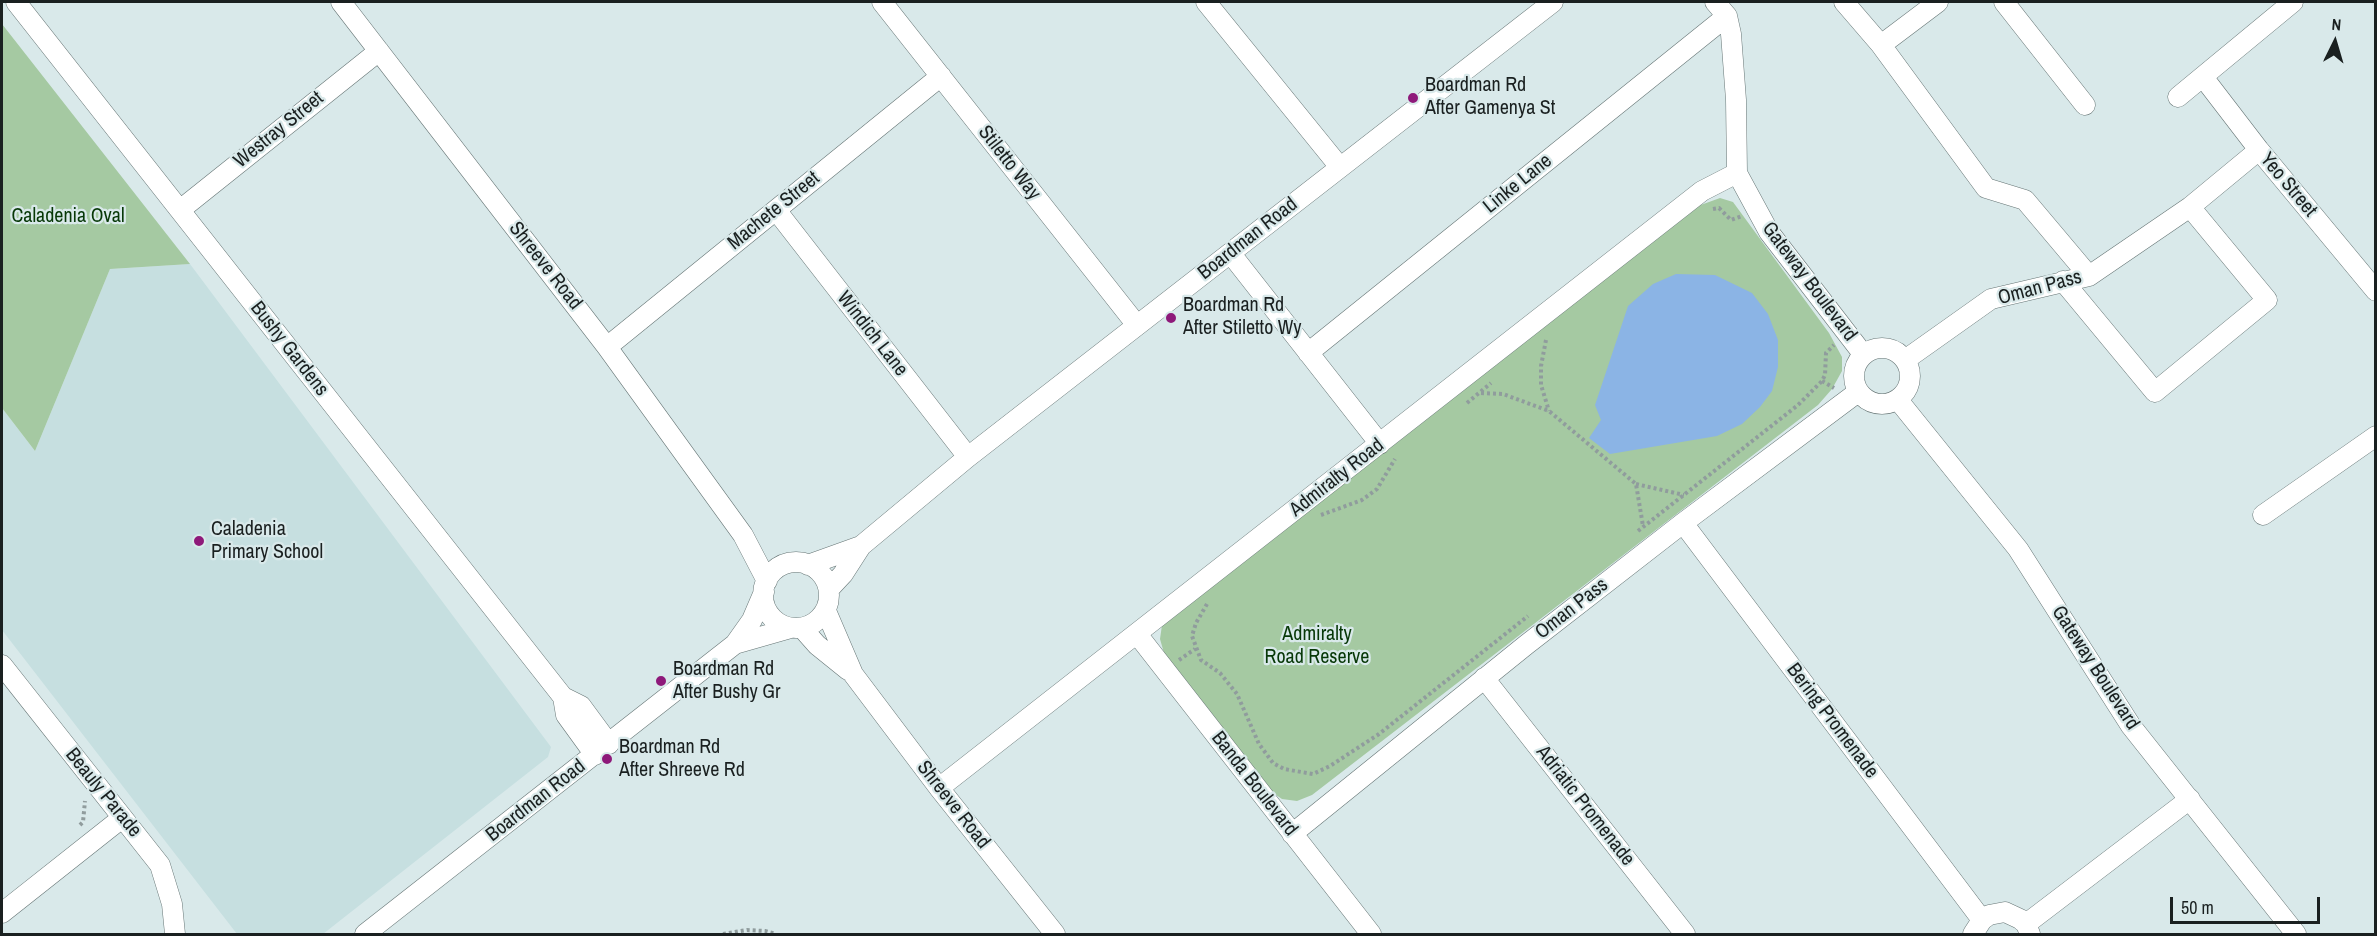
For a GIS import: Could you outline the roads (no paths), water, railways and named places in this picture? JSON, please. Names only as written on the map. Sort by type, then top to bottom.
[{"type":"street","name":"Bushy Gardens","points":[[16,2],[563,697],[581,706],[602,749]]},
{"type":"street","name":"Shreeve Road","points":[[341,2],[607,346],[743,535],[765,587]]},
{"type":"street","name":"Stiletto Way","points":[[882,2],[1136,324]]},
{"type":"street","points":[[1206,2],[1339,166]]},
{"type":"street","name":"Boardman Road","points":[[829,589],[843,574],[861,546],[968,457],[1136,324],[1231,254],[1339,166],[1553,2]]},
{"type":"street","points":[[1844,2],[1881,45],[1986,188],[2025,200],[2088,276]]},
{"type":"street","points":[[1881,45],[1938,2]]},
{"type":"street","points":[[2004,2],[2085,105]]},
{"type":"street","points":[[2178,97],[2293,2]]},
{"type":"street","name":"Gateway Boulevard","points":[[1721,9],[1731,34],[1736,100],[1737,173],[1769,232],[1863,354]]},
{"type":"street","name":"Linke Lane","points":[[1308,353],[1721,9]]},
{"type":"street","name":"Westray Street","points":[[180,210],[379,51]]},
{"type":"street","name":"Machete Street","points":[[607,346],[941,76]]},
{"type":"street","name":"Yeo Street","points":[[2203,77],[2259,150],[2376,291]]},
{"type":"street","name":"Oman Pass","points":[[1905,360],[1992,300],[2088,276],[2190,207],[2259,150]]},
{"type":"street","name":"Admiralty Road","points":[[939,788],[1702,191],[1737,173]]},
{"type":"street","points":[[2063,281],[2155,392],[2267,300],[2190,207]]},
{"type":"street","name":"Windich Lane","points":[[776,210],[968,457]]},
{"type":"street","points":[[1231,254],[1380,444]]},
{"type":"street","points":[[1878,348],[1896,351],[1905,360],[1910,376],[1906,390],[1898,399],[1885,404],[1869,401],[1858,392],[1853,376],[1855,367],[1863,354],[1878,348]]},
{"type":"street","name":"Oman Pass","points":[[1292,834],[1484,678],[1683,523],[1858,392]]},
{"type":"street","name":"Gateway Boulevard","points":[[1898,399],[2018,549],[2131,726],[2296,934]]},
{"type":"street","points":[[2263,515],[2373,444]]},
{"type":"street","name":"Bering Promenade","points":[[1683,523],[1978,927]]},
{"type":"street","name":"Shreeve Road","points":[[743,535],[770,556],[786,564]]},
{"type":"street","name":"Boardman Road","points":[[366,934],[735,644],[752,620],[765,587],[778,568],[793,562],[808,565],[861,546]]},
{"type":"street","points":[[808,565],[818,570],[825,578],[829,589],[826,611]]},
{"type":"street","points":[[765,587],[767,611],[781,625],[796,628]]},
{"type":"street","name":"Shreeve Road","points":[[826,611],[853,674],[939,788],[1055,934]]},
{"type":"street","name":"Boardman Road","points":[[735,644],[796,628],[820,619],[826,611]]},
{"type":"street","name":"Shreeve Road","points":[[796,628],[853,674]]},
{"type":"street","name":"Banda Boulevard","points":[[1137,634],[1371,934]]},
{"type":"street","name":"Beauly Parade","points":[[2,665],[160,865],[172,904],[175,934]]},
{"type":"street","name":"Adriatic Promenade","points":[[1484,678],[1685,934]]},
{"type":"street","points":[[1978,927],[1989,915],[2005,912],[2013,914],[2028,929],[2190,799]]},
{"type":"street","points":[[2,913],[122,818]]},
{"type":"water","points":[[1676,274],[1715,275],[1752,293],[1768,314],[1778,340],[1778,367],[1772,391],[1760,407],[1742,424],[1717,436],[1610,454],[1589,438],[1601,420],[1595,405],[1628,306],[1653,284]]},
{"type":"place","name":"Boardman Rd After Gamenya St","points":[[1413,98]]},
{"type":"place","name":"Boardman Rd After Stiletto Wy","points":[[1171,318]]},
{"type":"place","name":"Caladenia Primary School","points":[[199,541]]},
{"type":"place","name":"Boardman Rd After Bushy Gr","points":[[661,681]]},
{"type":"place","name":"Boardman Rd After Shreeve Rd","points":[[607,759]]},
{"type":"park label","name":"Caladenia Oval","points":[[68,217]]},
{"type":"park label","name":"Admiralty Road Reserve","points":[[1317,646]]}]
